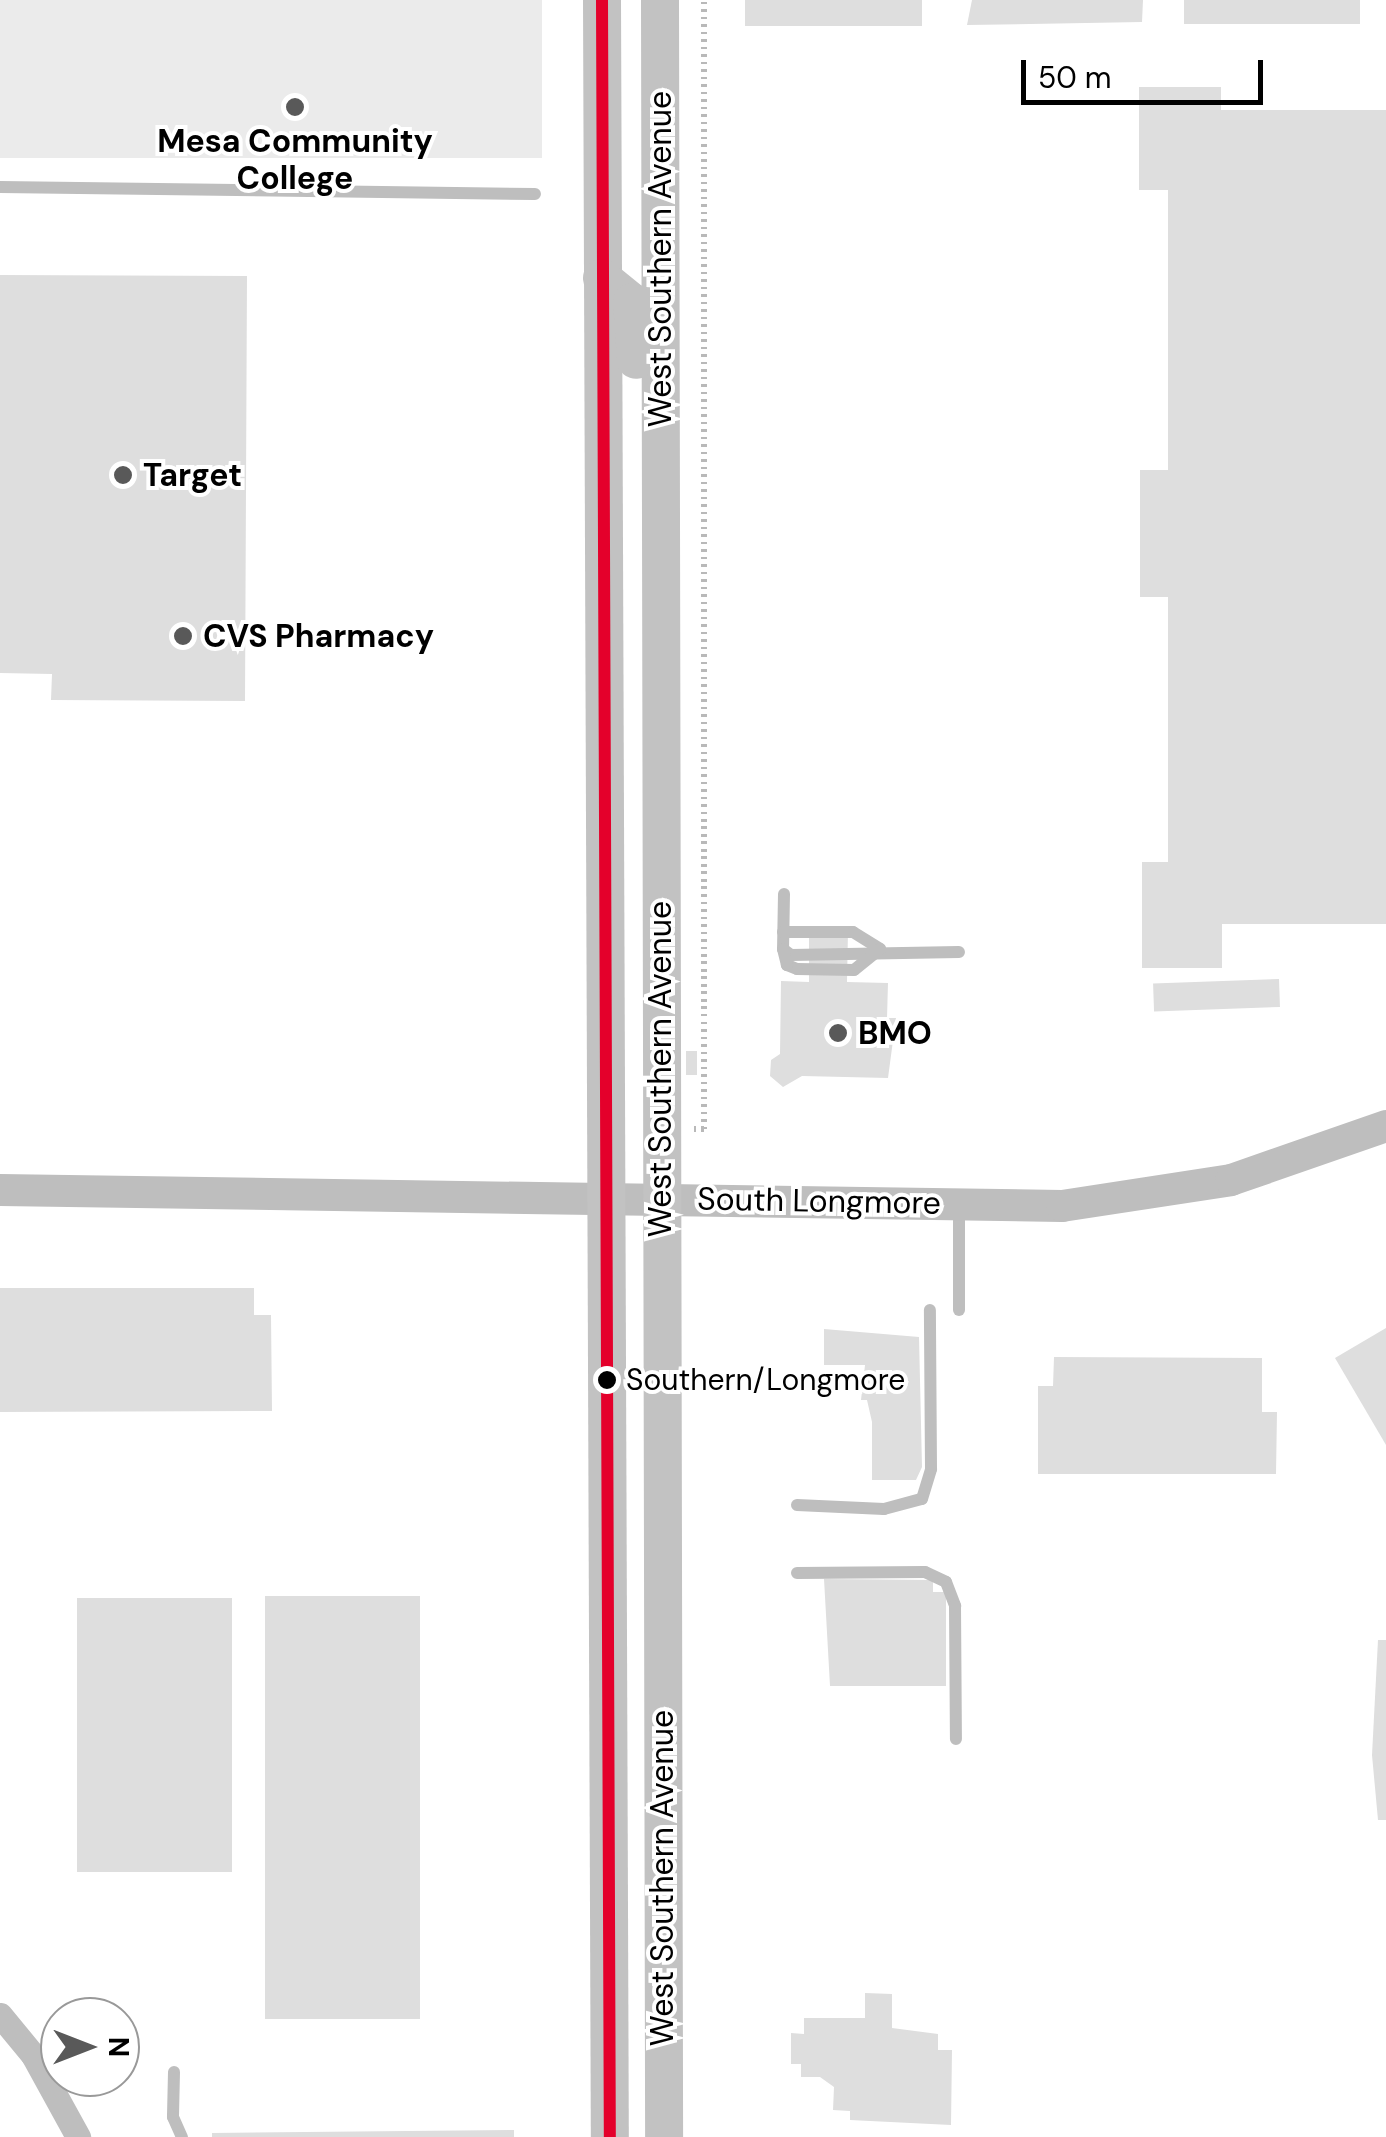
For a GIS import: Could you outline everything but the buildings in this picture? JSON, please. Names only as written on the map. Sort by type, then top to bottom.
[{"type":"main road","name":"West Southern Avenue","points":[[602,0],[610,2137]]},
{"type":"main road","name":"West Southern Avenue","points":[[660,0],[664,2137]]},
{"type":"main road","points":[[602,278],[632,302],[636,321],[636,592],[660,631]]},
{"type":"street","name":"South Longmore","points":[[0,1190],[1062,1206],[1163,1194],[1290,1163],[1386,1126]]},
{"type":"street","points":[[0,2016],[33,2055],[78,2137]]},
{"type":"lane","points":[[0,187],[535,194]]},
{"type":"lane","points":[[784,894],[783,949],[791,955],[880,949],[959,952]]},
{"type":"lane","points":[[783,932],[853,932],[880,949]]},
{"type":"lane","points":[[959,1204],[959,1310]]},
{"type":"lane","points":[[796,1506],[884,1508],[922,1499],[931,1470],[930,1310]]},
{"type":"lane","points":[[796,1573],[924,1572],[946,1582],[955,1606],[956,1739]]},
{"type":"lane","points":[[174,2072],[173,2117],[182,2137]]},
{"type":"path","points":[[693,1129],[704,1129],[704,0]]},
{"type":"shaded area","name":"Mesa Community College","points":[[0,0],[542,0],[542,158],[0,158]]},
{"type":"transit line","points":[[602,0],[610,2137]]},
{"type":"place","name":"Mesa Community College","points":[[295,107]]},
{"type":"place","name":"Target","points":[[123,475]]},
{"type":"place","name":"CVS Pharmacy","points":[[183,636]]},
{"type":"place","name":"BMO","points":[[838,1033]]},
{"type":"place","name":"Southern/Longmore","points":[[607,1380]]}]
